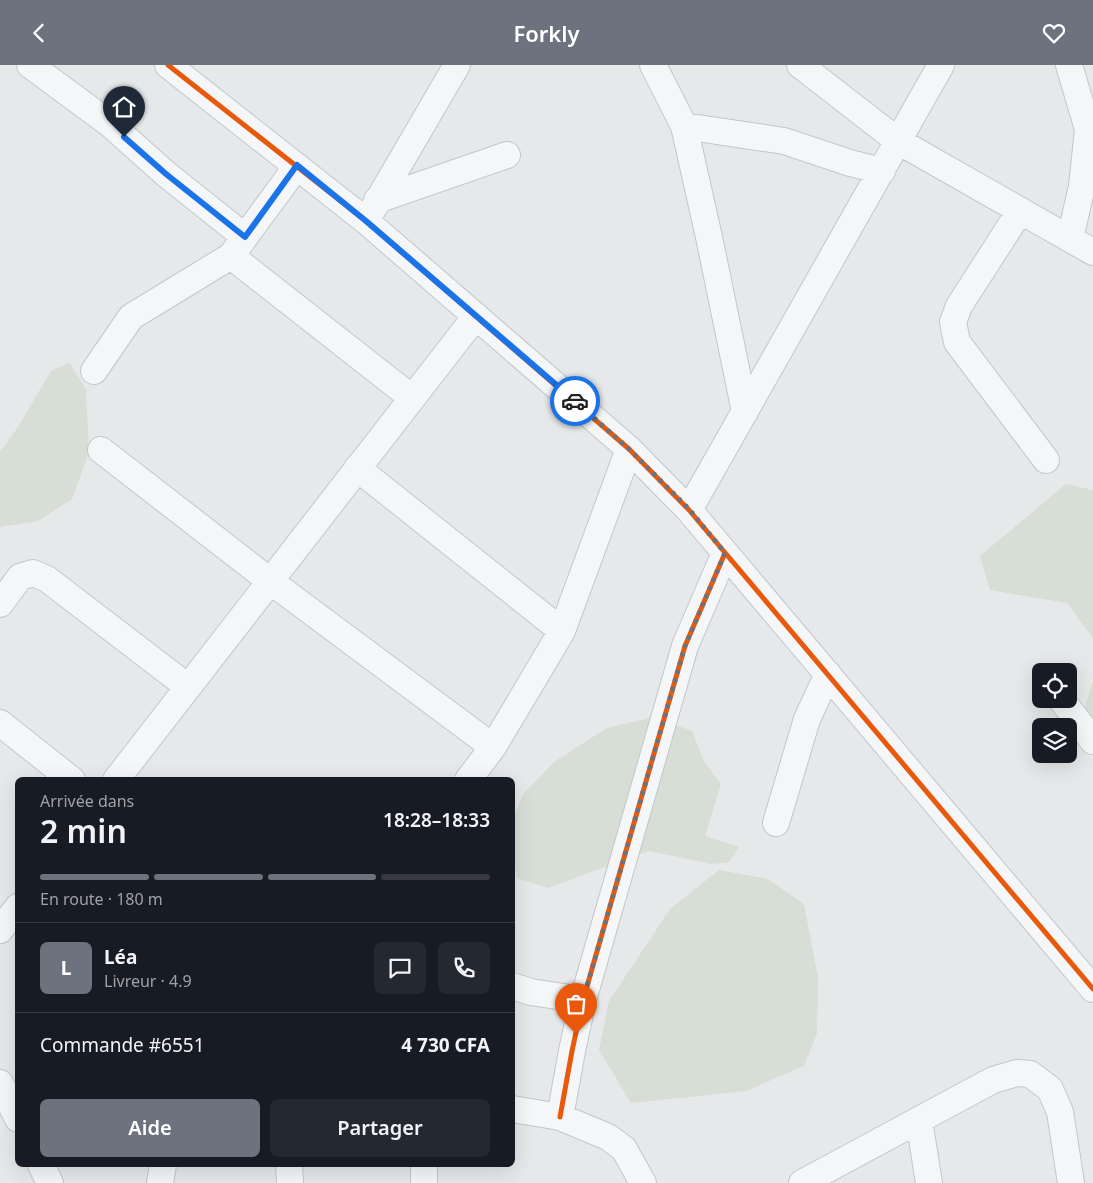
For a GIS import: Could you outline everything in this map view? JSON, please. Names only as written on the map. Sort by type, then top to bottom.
[{"type":"street","points":[[30,65],[110,124],[166,174],[238,247],[412,398]]},
{"type":"street","points":[[168,65],[297,165],[372,210],[476,316],[629,449],[690,510],[1093,989]]},
{"type":"street","points":[[372,210],[457,65]]},
{"type":"street","points":[[653,65],[684,126],[745,412]]},
{"type":"street","points":[[800,65],[898,141],[1093,252]]},
{"type":"street","points":[[690,510],[941,65]]},
{"type":"street","points":[[1068,65],[1088,129],[1082,185],[1070,239]]},
{"type":"street","points":[[684,126],[784,141],[850,163],[882,171]]},
{"type":"street","points":[[372,210],[507,155]]},
{"type":"street","points":[[94,371],[131,317],[238,247],[297,165]]},
{"type":"street","points":[[1020,211],[959,306],[953,323],[957,342],[1046,460]]},
{"type":"street","points":[[118,777],[476,316]]},
{"type":"street","points":[[470,777],[493,747],[562,631],[629,449]]},
{"type":"street","points":[[101,450],[270,581],[493,747]]},
{"type":"street","points":[[358,468],[562,631]]},
{"type":"street","points":[[560,1117],[583,1000],[685,646],[725,553]]},
{"type":"street","points":[[0,604],[20,577],[33,573],[47,579],[188,687]]},
{"type":"street","points":[[776,823],[807,719],[828,675]]},
{"type":"street","points":[[1068,708],[1093,741]]},
{"type":"street","points":[[0,723],[68,777]]},
{"type":"street","points":[[6,916],[15,932]]},
{"type":"street","points":[[515,987],[531,992],[583,1000]]},
{"type":"street","points":[[802,1183],[993,1080],[1017,1073],[1030,1074],[1050,1089],[1060,1111],[1071,1183]]},
{"type":"street","points":[[0,1083],[15,1113]]},
{"type":"street","points":[[515,1110],[560,1117],[608,1137],[624,1149],[644,1183]]},
{"type":"street","points":[[919,1120],[929,1183]]},
{"type":"street","points":[[42,1167],[50,1183]]},
{"type":"street","points":[[160,1183],[163,1167]]},
{"type":"street","points":[[289,1167],[290,1183]]},
{"type":"street","points":[[424,1167],[424,1183]]},
{"type":"shaded area","points":[[70,363],[86,390],[89,452],[72,499],[38,521],[0,527],[0,452],[18,427],[51,371]]},
{"type":"shaded area","points":[[1066,484],[1093,490],[1093,638],[1067,603],[990,590],[980,556]]},
{"type":"shaded area","points":[[1093,681],[1093,754],[1077,737]]},
{"type":"shaded area","points":[[654,717],[692,731],[704,761],[721,784],[705,836],[739,847],[729,862],[712,864],[649,851],[548,888],[517,878],[515,866],[515,814],[524,793],[554,762],[607,728]]},
{"type":"shaded area","points":[[719,870],[768,879],[804,904],[818,978],[817,1033],[804,1066],[746,1091],[631,1103],[599,1050],[609,1001],[670,909]]},
{"type":"cycle path","points":[[168,65],[366,221],[629,449],[689,510],[1093,989]]},
{"type":"cycle path","points":[[560,1117],[583,1000],[685,646],[725,553]]},
{"type":"way so far","points":[[575,401],[629,449],[690,510],[725,553],[685,646],[583,1000],[576,1034]]},
{"type":"route","points":[[124,137],[166,174],[245,237],[297,165],[366,221],[575,401]]}]
